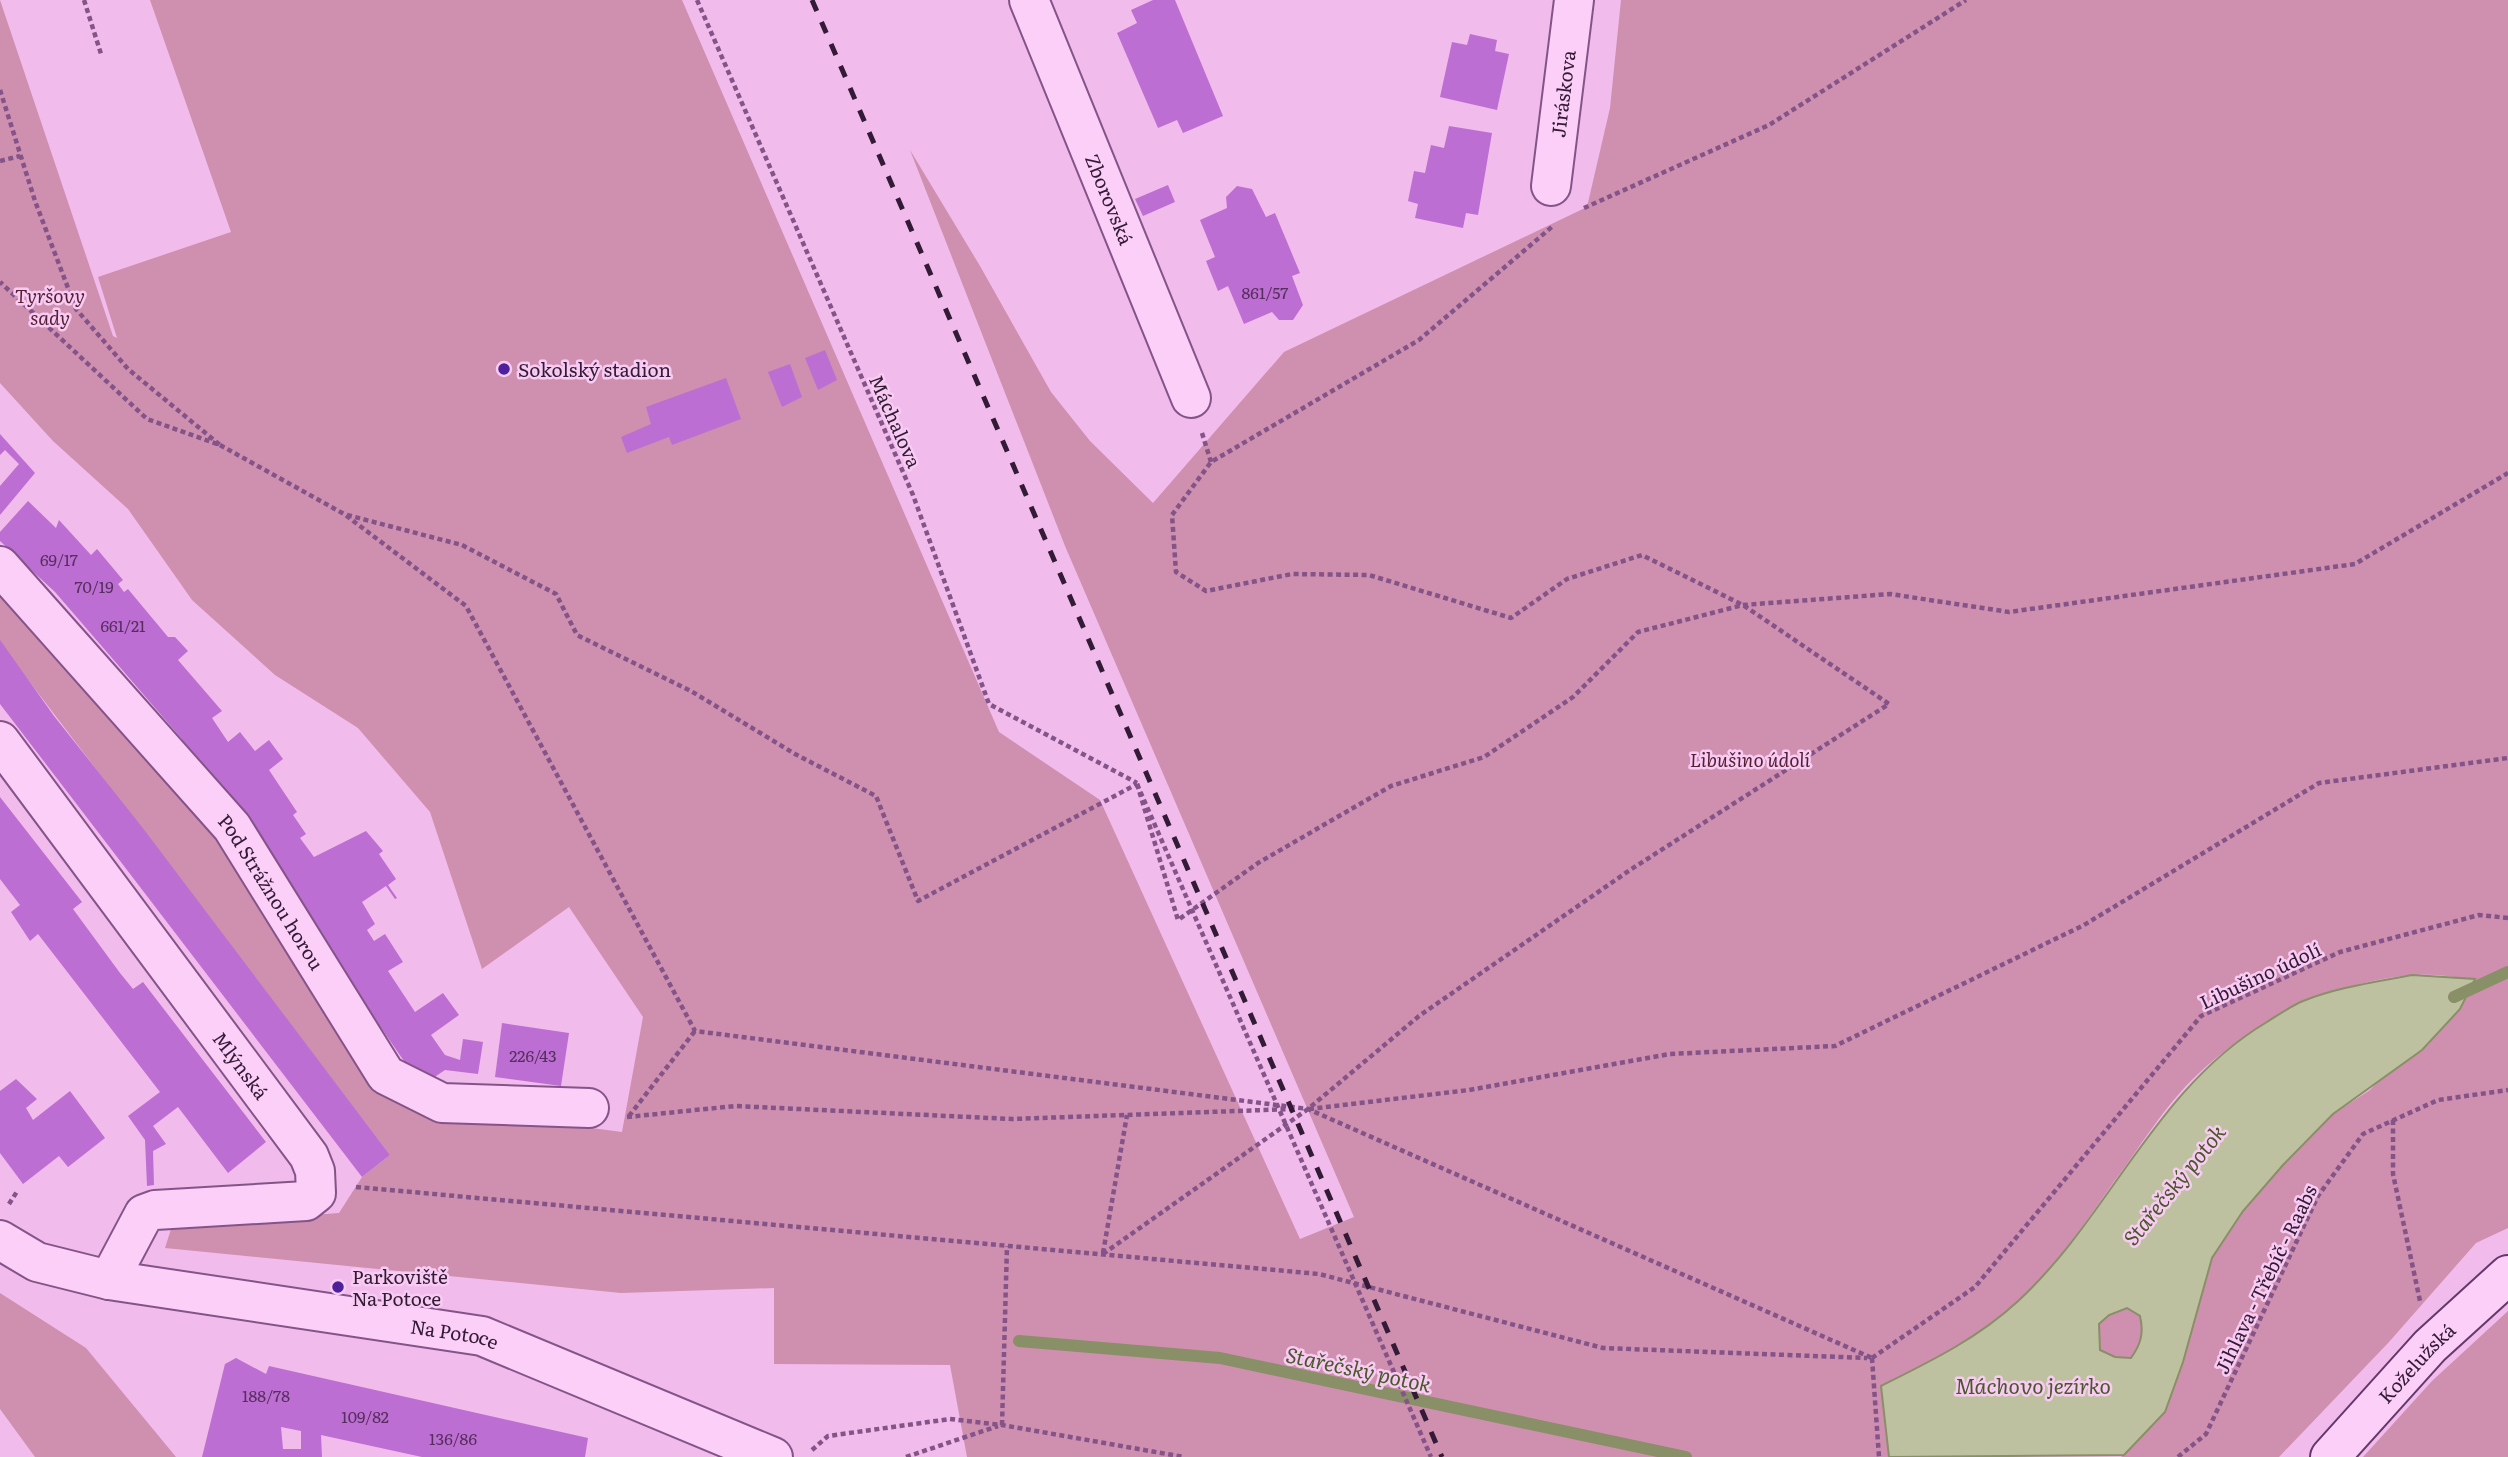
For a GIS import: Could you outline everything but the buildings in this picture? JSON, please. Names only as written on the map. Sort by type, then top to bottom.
[{"type":"street","name":"Zborovská","points":[[1029,0],[1191,398]]},
{"type":"street","name":"Jiráskova","points":[[1563,206],[1574,0]]},
{"type":"street","name":"Pod Strážnou horou","points":[[0,566],[232,827],[386,1075],[442,1103],[589,1108]]},
{"type":"street","name":"Mlýnská","points":[[0,741],[309,1156],[317,1184]]},
{"type":"street","points":[[109,1280],[144,1214],[155,1210],[306,1201],[316,1193],[317,1184]]},
{"type":"street","name":"Na Potoce","points":[[0,1240],[37,1262],[109,1280],[482,1336],[773,1457]]},
{"type":"street","name":"Koželužská","points":[[2330,1457],[2430,1346],[2508,1275]]},
{"type":"path","points":[[84,0],[101,54]]},
{"type":"path","name":"Máchalova","points":[[697,0],[913,495],[989,704],[1137,784]]},
{"type":"path","points":[[1102,1254],[1308,1109],[1419,1016],[1630,870],[1889,704],[1743,605],[1642,555],[1567,579],[1511,618],[1369,575],[1292,574],[1206,591],[1176,572],[1172,514],[1211,462],[1419,340],[1563,206],[1769,125],[1966,0]]},
{"type":"path","points":[[0,90],[20,156],[76,309],[128,369],[220,445]]},
{"type":"path","points":[[0,161],[20,156]]},
{"type":"path","points":[[0,275],[1,283],[97,376],[147,419],[220,445],[344,514],[466,606],[695,1031]]},
{"type":"path","points":[[1137,784],[1178,920],[1258,863],[1391,786],[1484,757],[1573,697],[1638,632],[1743,605],[1890,594],[2009,612],[2355,564],[2508,474]]},
{"type":"path","points":[[344,514],[462,545],[556,594],[578,635],[691,691],[794,754],[876,796],[918,901],[1137,784]]},
{"type":"path","points":[[589,1108],[628,1117],[735,1106],[1012,1119],[1308,1109],[1469,1090],[1670,1054],[1835,1046],[2084,925],[2319,783],[2506,760]]},
{"type":"path","points":[[1137,784],[1431,1457]]},
{"type":"path","name":"Libušino údolí","points":[[1871,1358],[1975,1287],[2201,1016],[2340,952],[2479,915],[2508,918]]},
{"type":"path","points":[[695,1031],[1308,1109],[1871,1358]]},
{"type":"path","points":[[628,1117],[695,1031]]},
{"type":"path","name":"Jihlava - Třebíč - Raabs","points":[[2178,1457],[2206,1434],[2318,1196],[2363,1134],[2438,1100],[2508,1090]]},
{"type":"path","points":[[1102,1254],[1127,1115]]},
{"type":"path","points":[[2393,1120],[2393,1174],[2430,1346]]},
{"type":"path","points":[[317,1184],[1319,1274],[1602,1348],[1871,1358]]},
{"type":"path","points":[[1002,1425],[1007,1246]]},
{"type":"path","points":[[1871,1358],[1879,1457]]},
{"type":"path","points":[[803,1457],[828,1436],[950,1419],[1002,1425],[1184,1457]]},
{"type":"path","points":[[906,1457],[1002,1425]]},
{"type":"green space","name":"Libušino údolí","points":[[0,0],[113,336],[117,338],[98,277],[231,232],[150,0],[682,0],[999,732],[1100,800],[1300,1239],[1354,1217],[1065,546],[910,150],[1051,392],[1090,441],[1153,503],[1284,352],[1587,207],[1610,108],[1621,0],[2508,0],[2508,1228],[2476,1243],[2389,1342],[2279,1457],[2121,1457],[2165,1412],[2183,1362],[2212,1258],[2243,1211],[2333,1114],[2370,1090],[2474,979],[2419,975],[2381,979],[2352,986],[2296,1007],[2245,1036],[2198,1074],[2164,1113],[2068,1246],[2030,1290],[2001,1316],[1968,1339],[1881,1386],[1889,1457],[967,1457],[950,1365],[774,1364],[774,1288],[621,1293],[165,1248],[172,1226],[339,1213],[362,1177],[390,1155],[0,643],[0,588],[219,832],[431,1107],[622,1132],[643,1017],[569,907],[482,969],[430,812],[358,728],[275,675],[192,600],[128,509],[53,441],[0,383]]},
{"type":"green space","points":[[0,1293],[86,1348],[176,1457],[35,1457],[0,1409]]},
{"type":"green space","points":[[2127,1308],[2140,1316],[2142,1328],[2141,1338],[2131,1358],[2115,1357],[2099,1351],[2099,1324],[2109,1315]]},
{"type":"green space","points":[[2508,1311],[2508,1457],[2363,1457],[2432,1381]]},
{"type":"water","name":"Máchovo jezírko","points":[[2412,975],[2475,979],[2460,1009],[2422,1050],[2333,1114],[2243,1211],[2212,1258],[2183,1362],[2165,1412],[2124,1455],[1889,1457],[1881,1386],[1969,1339],[2017,1302],[2050,1268],[2079,1232],[2134,1155],[2193,1082],[2228,1050],[2267,1022],[2303,1001],[2343,988]],"holes":[[[2127,1308],[2140,1316],[2141,1338],[2131,1358],[2115,1357],[2100,1350],[2099,1324],[2109,1315]]]},
{"type":"waterway","name":"Stařečský potok","points":[[2454,997],[2508,972]]},
{"type":"waterway","name":"Stařečský potok","points":[[1019,1341],[1220,1358],[1686,1457]]},
{"type":"railway","points":[[812,0],[1442,1457]]},
{"type":"place","name":"Sokolský stadion","points":[[504,369]]},
{"type":"place","name":"Parkoviště Na Potoce","points":[[338,1287]]},
{"type":"park label","name":"Tyršovy sady","points":[[50,306]]}]
